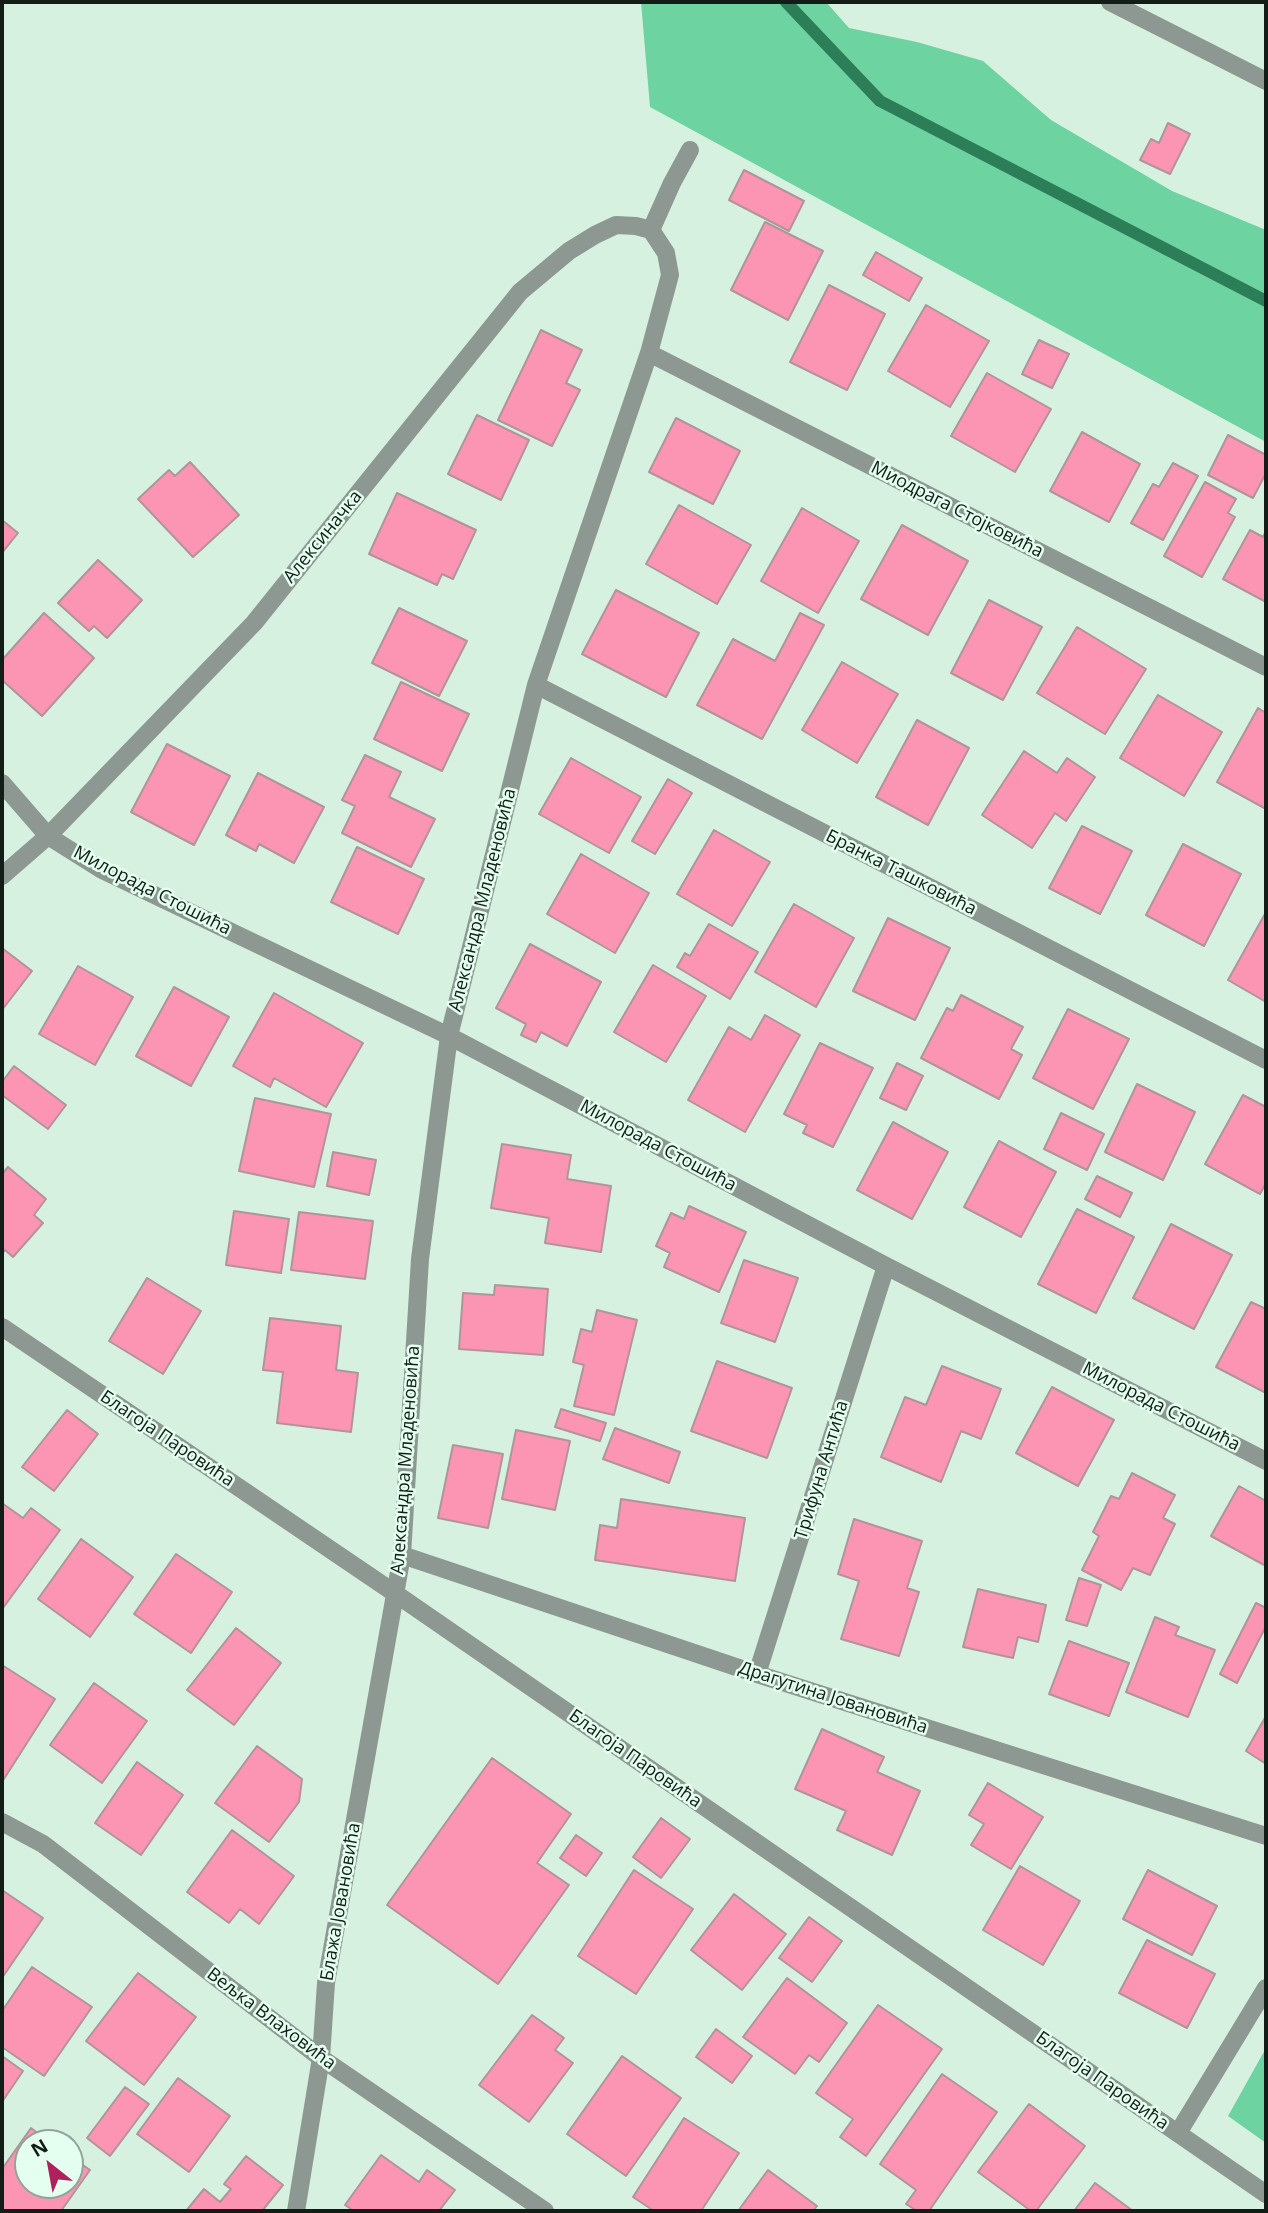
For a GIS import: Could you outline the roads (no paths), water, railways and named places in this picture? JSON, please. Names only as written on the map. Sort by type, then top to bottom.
[{"type":"street","points":[[1110,2],[1266,81]]},
{"type":"street","points":[[651,230],[672,183],[691,150]]},
{"type":"street","name":"Алексиначка","points":[[2,876],[48,836],[254,623],[520,292],[569,251],[616,225],[651,230]]},
{"type":"street","name":"Александра Младеновића","points":[[396,1594],[402,1555],[420,1259],[449,1036],[536,685],[649,353],[670,275],[666,253],[651,230]]},
{"type":"street","name":"Миодрага Стојковића","points":[[649,353],[1266,667]]},
{"type":"street","name":"Бранка Ташковића","points":[[536,685],[1266,1060]]},
{"type":"street","name":"Милорада Стошића","points":[[2,783],[48,836],[102,870],[449,1036],[886,1266],[1266,1461]]},
{"type":"street","name":"Трифуна Антића","points":[[757,1674],[886,1266]]},
{"type":"street","name":"Благоја Паровића","points":[[2,1327],[396,1594],[1266,2194]]},
{"type":"street","name":"Драгутина Јовановића","points":[[402,1555],[757,1674],[1266,1836]]},
{"type":"street","name":"Блажа Јовановића","points":[[296,2211],[321,2057],[326,1983],[396,1594]]},
{"type":"street","name":"Вељка Влаховића","points":[[2,1822],[43,1844],[321,2057],[545,2211]]},
{"type":"street","points":[[1178,2133],[1266,1988]]},
{"type":"waterway","points":[[786,2],[880,101],[1266,301]]}]
